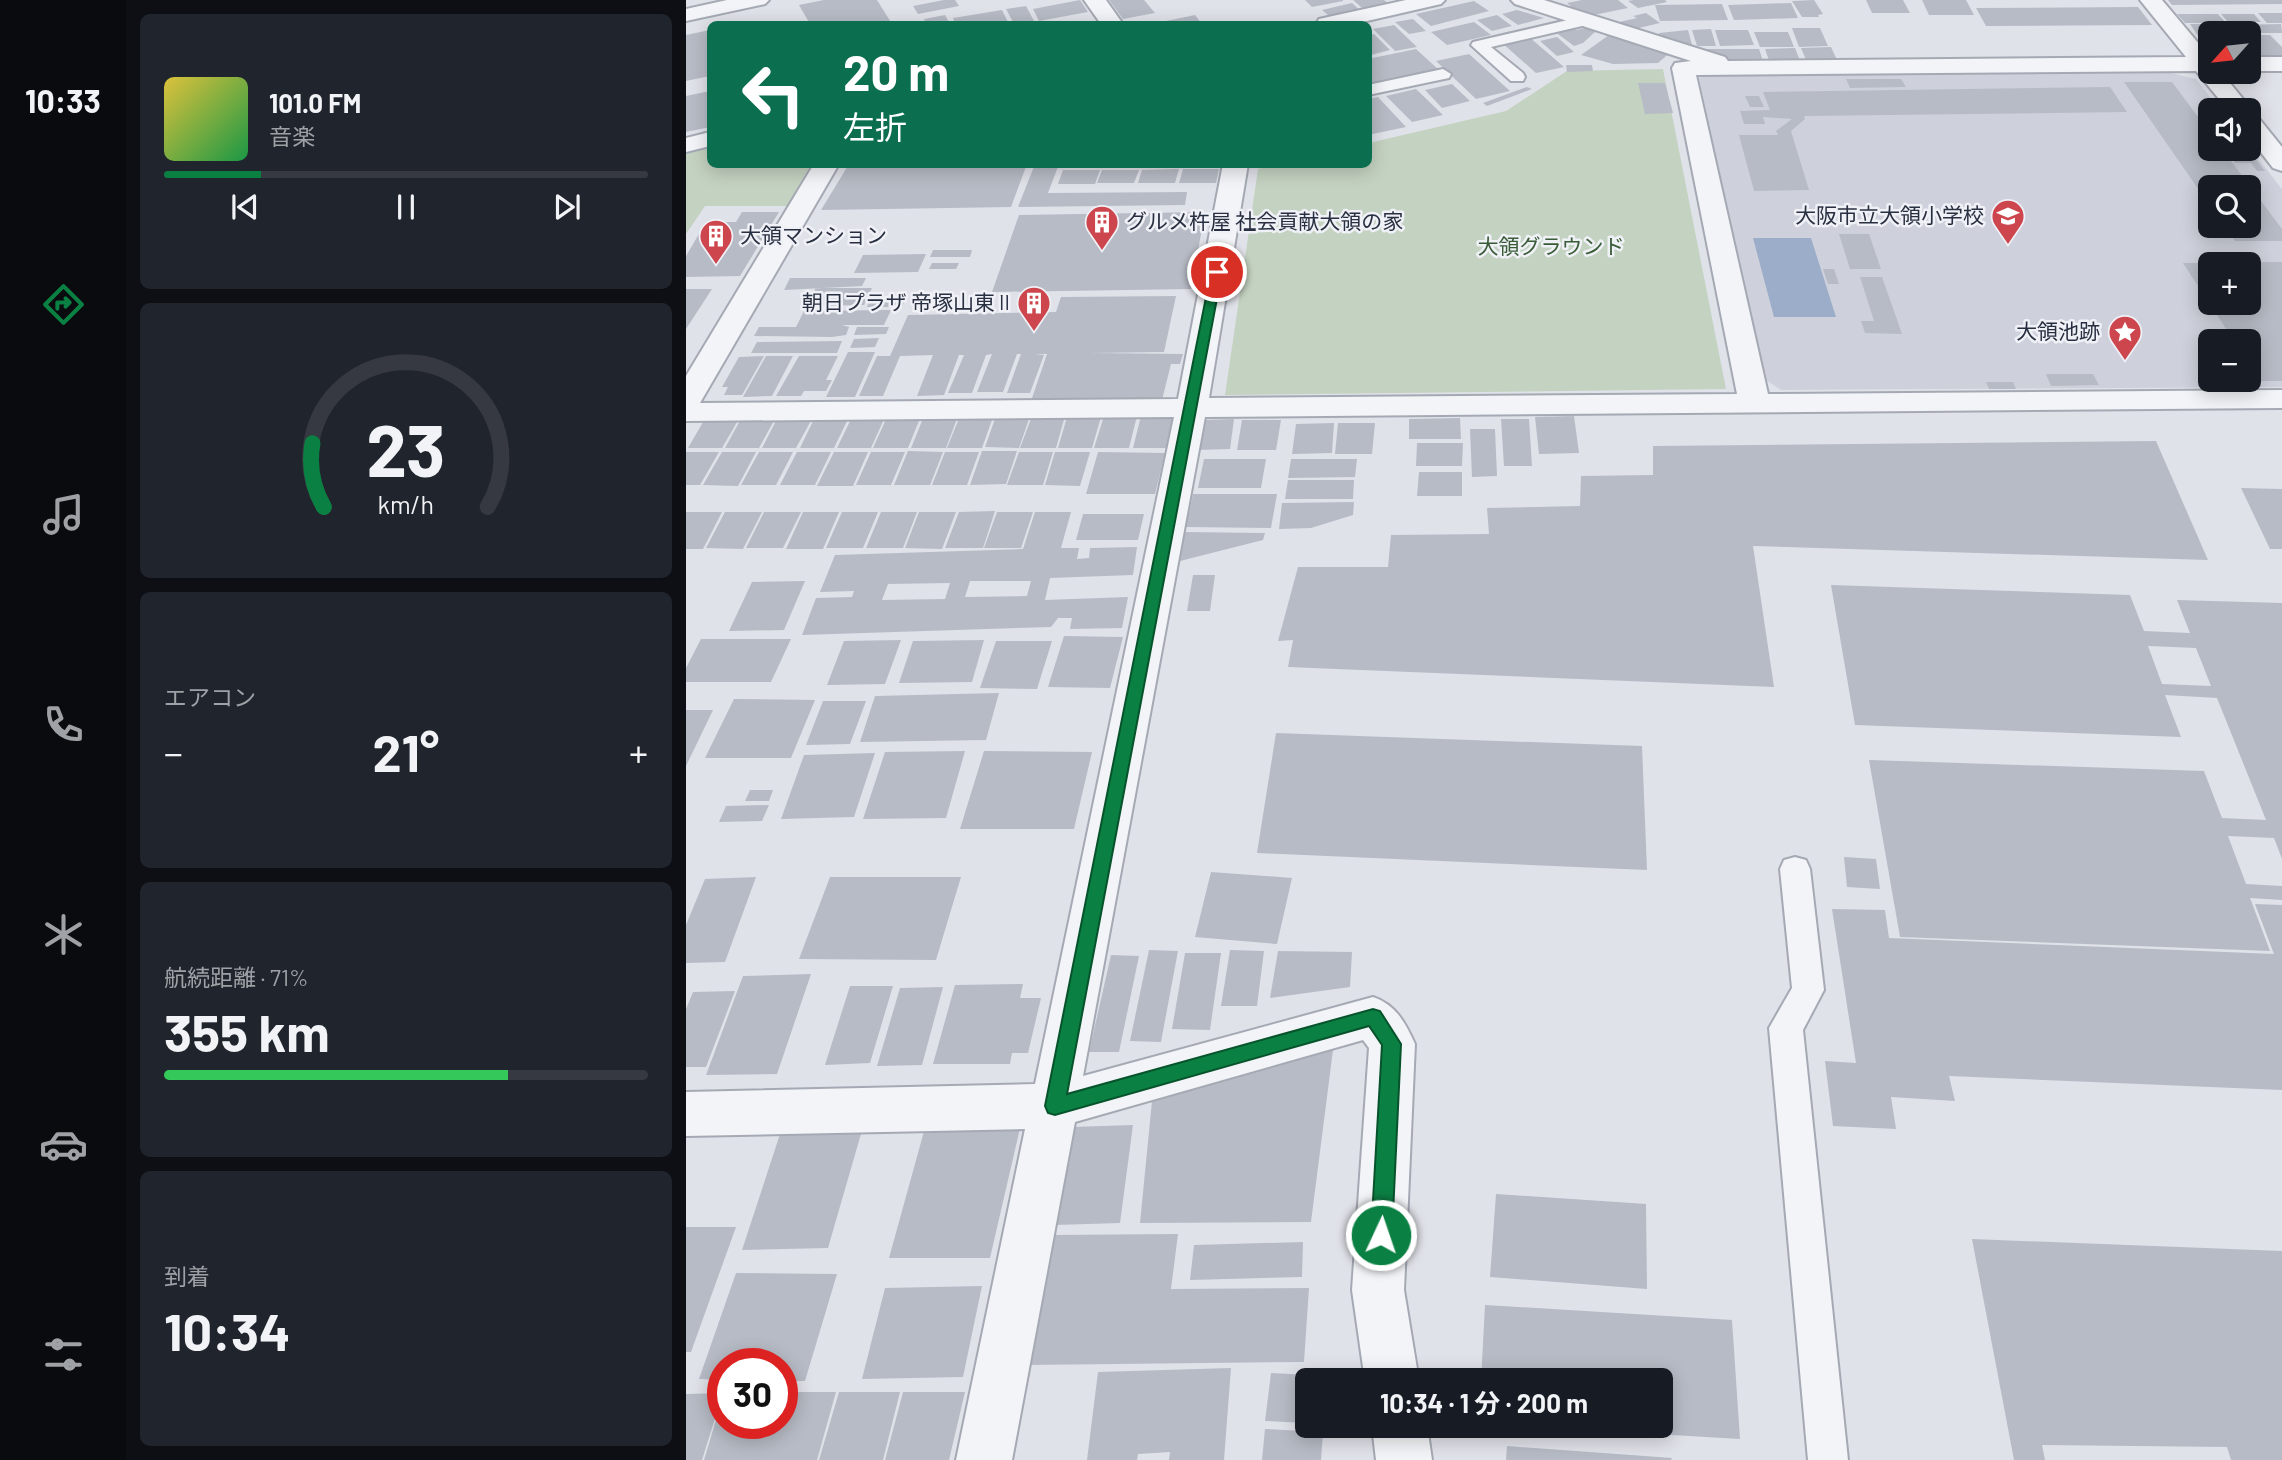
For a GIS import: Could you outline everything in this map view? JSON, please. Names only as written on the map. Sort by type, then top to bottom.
[{"type":"street","points":[[686,15],[758,0]]},
{"type":"street","points":[[1095,0],[1110,21]]},
{"type":"street","points":[[1340,21],[1434,0]]},
{"type":"street","points":[[1522,0],[1733,67]]},
{"type":"street","points":[[2151,0],[2198,54]]},
{"type":"street","points":[[1755,405],[1683,68],[2198,64]]},
{"type":"street","points":[[2261,64],[2282,64]]},
{"type":"street","points":[[2261,136],[2282,163]]},
{"type":"street","points":[[686,145],[707,140]]},
{"type":"street","points":[[686,401],[825,168]]},
{"type":"street","points":[[984,1460],[1192,406],[1235,168]]},
{"type":"street","points":[[686,412],[2282,399]]},
{"type":"street","points":[[686,1114],[1055,1106],[1373,1017],[1392,1044],[1378,1290],[1390,1368]]},
{"type":"street","points":[[1401,1438],[1404,1460]]},
{"type":"lane","points":[[1517,77],[1479,45],[1589,20]]},
{"type":"lane","points":[[1372,89],[1443,74]]},
{"type":"lane","points":[[1795,869],[1808,990],[1786,1028],[1829,1460]]},
{"type":"shaded area","name":"大阪市立大領小学校","points":[[2171,73],[2196,79],[2211,98],[2198,98],[2198,161],[2260,161],[2282,189],[2282,387],[2261,387],[2261,329],[2198,329],[2198,388],[1781,390],[1766,380],[1730,228],[1699,78],[1708,74]]},
{"type":"green space","name":"大領グラウンド","points":[[1663,69],[1726,389],[1225,395],[1258,169],[1372,168],[1372,142],[1506,111],[1567,71]]},
{"type":"green space","points":[[707,148],[707,168],[809,168],[787,206],[705,206],[686,234],[686,152]]},
{"type":"water","points":[[1753,238],[1811,238],[1836,317],[1774,317]]},
{"type":"building","points":[[824,0],[877,0],[890,21],[808,21],[799,5]]},
{"type":"building","points":[[955,0],[959,6],[918,14],[913,6]]},
{"type":"building","points":[[1080,0],[1088,12],[1039,21],[1033,9]]},
{"type":"building","points":[[1109,0],[1144,0],[1155,13],[1123,19]]},
{"type":"building","points":[[1305,0],[1343,0],[1343,1],[1312,7]]},
{"type":"building","points":[[1353,0],[1384,0],[1394,8],[1369,14]]},
{"type":"building","points":[[1582,0],[1618,0],[1628,8],[1584,17],[1567,3]]},
{"type":"building","points":[[1814,0],[1823,14],[1818,15],[1819,17],[1802,17],[1792,1]]},
{"type":"building","points":[[1866,0],[1903,0],[1910,13],[1872,13]]},
{"type":"building","points":[[1922,0],[1966,0],[1974,15],[1929,15]]},
{"type":"building","points":[[2168,0],[2282,0],[2282,4],[2172,5]]},
{"type":"building","points":[[1474,1],[1489,11],[1431,26],[1416,14]]},
{"type":"building","points":[[1628,1],[1667,2],[1638,8]]},
{"type":"building","points":[[1352,3],[1364,14],[1334,20],[1322,10]]},
{"type":"building","points":[[1791,3],[1798,18],[1734,20],[1728,5]]},
{"type":"building","points":[[1722,4],[1728,20],[1660,21],[1655,5]]},
{"type":"building","points":[[1026,6],[1034,21],[1012,21],[1006,9]]},
{"type":"building","points":[[2138,7],[2152,25],[1986,26],[1976,8]]},
{"type":"building","points":[[1002,10],[1008,21],[954,21],[953,18]]},
{"type":"building","points":[[1517,10],[1544,18],[1518,25],[1502,14]]},
{"type":"building","points":[[1646,13],[1660,23],[1626,31],[1615,23],[1637,18],[1633,16]]},
{"type":"building","points":[[2258,13],[2282,13],[2282,23],[2267,23]]},
{"type":"building","points":[[2177,14],[2218,14],[2224,21],[2198,21],[2185,23]]},
{"type":"building","points":[[2221,14],[2254,14],[2260,21],[2227,21]]},
{"type":"building","points":[[945,15],[948,21],[925,21],[924,19]]},
{"type":"building","points":[[1195,15],[1200,21],[1166,21]]},
{"type":"building","points":[[1497,15],[1512,26],[1492,31],[1477,20]]},
{"type":"building","points":[[1413,19],[1426,31],[1409,34],[1395,22]]},
{"type":"building","points":[[1474,22],[1491,35],[1447,45],[1431,32]]},
{"type":"building","points":[[2190,24],[2198,24],[2198,36]]},
{"type":"building","points":[[2261,24],[2281,24],[2282,33],[2261,33]]},
{"type":"building","points":[[1394,25],[1417,47],[1395,51],[1373,29]]},
{"type":"building","points":[[1572,27],[1576,30],[1589,27],[1595,32],[1583,43],[1574,46],[1554,31]]},
{"type":"building","points":[[1792,28],[1820,28],[1828,46],[1799,47]]},
{"type":"building","points":[[1711,29],[1716,46],[1697,46],[1692,30]]},
{"type":"building","points":[[1688,30],[1692,45],[1661,41],[1659,33]]},
{"type":"building","points":[[1715,30],[1748,30],[1754,45],[1720,46]]},
{"type":"building","points":[[707,31],[707,77],[686,81],[686,35]]},
{"type":"building","points":[[1754,32],[1788,32],[1794,47],[1760,47]]},
{"type":"building","points":[[1374,34],[1390,50],[1372,55]]},
{"type":"building","points":[[1609,35],[1672,51],[1658,63],[1613,64],[1581,55]]},
{"type":"building","points":[[2261,35],[2270,35],[2282,47],[2282,59],[2264,59],[2261,56]]},
{"type":"building","points":[[1528,36],[1564,67],[1536,73],[1501,42]]},
{"type":"building","points":[[1557,37],[1574,52],[1557,56],[1540,41]]},
{"type":"building","points":[[1831,47],[1838,62],[1807,62],[1801,48]]},
{"type":"building","points":[[1795,48],[1801,63],[1770,63],[1765,49]]},
{"type":"building","points":[[1416,49],[1439,70],[1372,85],[1372,58]]},
{"type":"building","points":[[1700,49],[1759,49],[1763,61],[1725,61]]},
{"type":"building","points":[[1469,54],[1510,91],[1476,99],[1436,61]]},
{"type":"building","points":[[1566,65],[1592,65],[1593,71],[1567,72]]},
{"type":"building","points":[[1846,79],[1901,79],[1906,87],[1850,88]]},
{"type":"building","points":[[2124,82],[2172,82],[2198,117],[2198,161],[2231,161],[2242,175],[2198,175],[2198,189]]},
{"type":"building","points":[[1638,83],[1665,83],[1673,113],[1645,114]]},
{"type":"building","points":[[1452,84],[1470,101],[1442,108],[1425,90]]},
{"type":"building","points":[[1527,87],[1532,89],[1487,106],[1483,103]]},
{"type":"building","points":[[2110,87],[2127,112],[1804,116],[1805,119],[1791,131],[1809,190],[1754,191],[1739,135],[1778,135],[1776,131],[1792,119],[1763,117],[1765,124],[1744,124],[1740,111],[1770,110],[1763,92]]},
{"type":"building","points":[[1416,89],[1443,115],[1412,122],[1386,96]]},
{"type":"building","points":[[707,92],[707,128],[686,132],[686,96]]},
{"type":"building","points":[[1745,96],[1759,96],[1764,107],[1750,107]]},
{"type":"building","points":[[1378,97],[1406,127],[1372,134],[1372,98]]},
{"type":"building","points":[[2234,161],[2257,161],[2265,171],[2257,171],[2251,163]]},
{"type":"building","points":[[847,168],[1026,168],[1011,207],[821,210]]},
{"type":"building","points":[[1033,168],[1057,168],[1048,193],[1187,192],[1185,205],[1018,207]]},
{"type":"building","points":[[1179,169],[1175,183],[1138,183],[1142,170]]},
{"type":"building","points":[[1183,169],[1219,169],[1216,183],[1179,183]]},
{"type":"building","points":[[1063,170],[1100,170],[1095,184],[1058,184]]},
{"type":"building","points":[[1102,170],[1139,170],[1134,183],[1097,183]]},
{"type":"building","points":[[2261,201],[2282,229],[2282,241],[2235,241],[2233,238],[2261,238]]},
{"type":"building","points":[[742,212],[779,212],[740,276],[686,277],[686,256],[706,222],[736,222]]},
{"type":"building","name":"グルメ杵屋 社会貢献大領の家","points":[[1205,212],[1191,289],[992,292],[1019,215]]},
{"type":"building","points":[[1839,234],[1869,234],[1881,269],[1850,269]]},
{"type":"building","points":[[933,250],[972,250],[970,257],[930,257]]},
{"type":"building","points":[[926,254],[918,272],[854,273],[863,255]]},
{"type":"building","points":[[2261,262],[2282,262],[2282,381],[2261,381],[2261,329],[2226,329],[2217,315],[2261,315]]},
{"type":"building","points":[[932,263],[959,263],[956,269],[929,269]]},
{"type":"building","points":[[2183,263],[2198,263],[2198,286]]},
{"type":"building","points":[[1823,269],[1834,269],[1839,284],[1828,284]]},
{"type":"building","points":[[1860,277],[1882,277],[1902,334],[1865,333],[1861,321],[1874,321]]},
{"type":"building","points":[[790,278],[866,278],[862,286],[784,290]]},
{"type":"building","points":[[816,288],[872,288],[864,305],[806,306]]},
{"type":"building","points":[[686,289],[712,289],[686,329]]},
{"type":"building","points":[[1176,296],[1164,352],[1090,353],[1183,354],[1180,364],[1171,364],[1162,400],[1031,401],[1047,354],[1035,354],[1044,355],[1030,393],[1007,393],[1021,354],[1017,354],[1003,392],[977,392],[992,354],[986,355],[972,393],[948,393],[964,355],[959,355],[944,395],[917,396],[933,355],[900,356],[883,396],[859,396],[877,356],[890,356],[908,315],[1056,312],[1061,297]]},
{"type":"building","points":[[870,300],[905,300],[902,307],[867,307]]},
{"type":"building","points":[[891,310],[884,325],[842,325],[849,327],[846,335],[754,336],[759,327],[796,327],[804,311]]},
{"type":"building","points":[[857,327],[889,327],[886,334],[854,335]]},
{"type":"building","points":[[879,338],[875,347],[850,348],[854,339]]},
{"type":"building","points":[[842,341],[837,353],[751,353],[757,342]]},
{"type":"building","points":[[848,352],[875,352],[855,397],[826,397]]},
{"type":"building","points":[[764,356],[742,395],[724,395],[728,387],[722,387],[739,357]]},
{"type":"building","points":[[766,356],[793,356],[772,396],[743,397]]},
{"type":"building","points":[[799,356],[838,356],[826,380],[832,380],[826,391],[804,391],[801,396],[776,396]]},
{"type":"building","points":[[2046,374],[2093,374],[2099,385],[2051,386]]},
{"type":"building","points":[[1986,382],[2013,382],[2016,389],[1989,389]]},
{"type":"building","points":[[921,416],[908,448],[873,448],[887,417]]},
{"type":"building","points":[[924,416],[958,416],[946,448],[911,448]]},
{"type":"building","points":[[960,416],[993,417],[982,448],[947,448]]},
{"type":"building","points":[[996,416],[1030,416],[1019,448],[985,447]]},
{"type":"building","points":[[1032,416],[1065,416],[1056,448],[1020,448]]},
{"type":"building","points":[[1104,416],[1137,416],[1129,448],[1094,448]]},
{"type":"building","points":[[1141,416],[1174,416],[1167,448],[1133,448]]},
{"type":"building","points":[[1574,416],[1579,453],[1539,454],[1535,417]]},
{"type":"building","points":[[706,417],[740,417],[722,448],[688,448]]},
{"type":"building","points":[[742,417],[776,417],[759,448],[725,448]]},
{"type":"building","points":[[778,417],[813,417],[796,448],[762,448]]},
{"type":"building","points":[[815,417],[849,417],[834,448],[800,448]]},
{"type":"building","points":[[852,417],[885,417],[871,448],[837,448]]},
{"type":"building","points":[[1067,417],[1101,417],[1092,448],[1058,448]]},
{"type":"building","points":[[1460,418],[1461,439],[1409,439],[1409,419]]},
{"type":"building","points":[[1234,419],[1230,449],[1196,450],[1201,420]]},
{"type":"building","points":[[1501,419],[1529,419],[1532,466],[1504,466]]},
{"type":"building","points":[[1242,420],[1281,420],[1276,450],[1237,450]]},
{"type":"building","points":[[1334,423],[1332,453],[1292,454],[1296,424]]},
{"type":"building","points":[[1338,423],[1375,423],[1372,454],[1335,454]]},
{"type":"building","points":[[1470,429],[1495,429],[1497,476],[1472,477]]},
{"type":"building","points":[[2156,441],[2208,560],[1753,546],[1774,687],[1288,667],[1293,640],[1278,641],[1298,567],[1388,567],[1391,535],[1489,534],[1487,508],[1580,506],[1581,476],[1653,475],[1653,446]]},
{"type":"building","points":[[1417,443],[1463,443],[1462,466],[1416,466]]},
{"type":"building","points":[[908,451],[943,452],[930,485],[894,485]]},
{"type":"building","points":[[982,451],[1017,451],[1006,484],[970,485]]},
{"type":"building","points":[[686,452],[719,452],[700,485],[686,485]]},
{"type":"building","points":[[722,452],[756,452],[738,486],[703,485]]},
{"type":"building","points":[[759,452],[793,452],[776,485],[741,485]]},
{"type":"building","points":[[797,452],[831,452],[815,485],[780,485]]},
{"type":"building","points":[[834,452],[868,452],[853,486],[817,486]]},
{"type":"building","points":[[871,452],[905,452],[891,485],[856,485]]},
{"type":"building","points":[[945,452],[979,452],[967,485],[932,485]]},
{"type":"building","points":[[1019,452],[1053,452],[1043,485],[1007,485]]},
{"type":"building","points":[[1055,452],[1090,452],[1080,486],[1045,485]]},
{"type":"building","points":[[1098,452],[1165,453],[1155,494],[1086,494]]},
{"type":"building","points":[[1204,459],[1266,459],[1261,488],[1198,488]]},
{"type":"building","points":[[1291,459],[1357,459],[1355,477],[1288,478]]},
{"type":"building","points":[[1419,472],[1462,472],[1462,496],[1417,496]]},
{"type":"building","points":[[1288,480],[1354,480],[1353,499],[1285,499]]},
{"type":"building","points":[[2241,488],[2282,489],[2282,549],[2270,549]]},
{"type":"building","points":[[1193,494],[1277,494],[1271,528],[1186,527]]},
{"type":"building","points":[[1354,502],[1353,515],[1311,528],[1279,529],[1282,503]]},
{"type":"building","points":[[995,511],[983,548],[945,548],[959,512]]},
{"type":"building","points":[[686,512],[722,512],[703,549],[686,549]]},
{"type":"building","points":[[725,512],[762,512],[743,549],[706,548]]},
{"type":"building","points":[[764,512],[801,512],[783,548],[746,548]]},
{"type":"building","points":[[803,512],[839,512],[823,549],[786,549]]},
{"type":"building","points":[[842,512],[878,512],[863,548],[826,548]]},
{"type":"building","points":[[881,512],[917,512],[903,548],[866,548]]},
{"type":"building","points":[[919,512],[956,512],[942,549],[905,548]]},
{"type":"building","points":[[997,512],[1033,512],[1021,548],[984,548]]},
{"type":"building","points":[[1035,512],[1071,512],[1061,548],[1079,548],[1077,559],[1089,558],[1090,548],[1137,547],[1133,575],[1050,578],[1045,600],[1128,597],[1122,628],[1070,629],[1072,618],[1058,618],[1051,627],[802,635],[816,598],[852,597],[854,591],[820,592],[835,555],[1023,549]],"holes":[[[970,581],[1031,581],[1027,596],[965,597]],[[950,583],[945,599],[882,600],[888,584]]]},
{"type":"building","points":[[1083,514],[1144,514],[1138,540],[1076,540]]},
{"type":"building","points":[[1184,532],[1265,533],[1263,540],[1176,562]]},
{"type":"building","points":[[1193,575],[1215,575],[1210,611],[1187,611]]},
{"type":"building","points":[[805,581],[784,630],[729,631],[752,582]]},
{"type":"building","points":[[1831,585],[2130,595],[2144,631],[2190,633],[2177,600],[2282,603],[2282,859],[2274,838],[2228,836],[2246,884],[2282,886],[2282,900],[2250,898],[2270,951],[1900,937],[1869,760],[2204,771],[2222,818],[2266,820],[2217,698],[2165,695],[2181,737],[1855,725]],"holes":[[[2148,646],[2196,648],[2211,686],[2162,684]]]},
{"type":"building","points":[[1064,636],[1123,637],[1110,688],[1048,687]]},
{"type":"building","points":[[701,639],[791,639],[771,682],[686,682],[686,668]]},
{"type":"building","points":[[901,640],[885,684],[827,685],[844,641]]},
{"type":"building","points":[[984,640],[972,682],[899,683],[913,641]]},
{"type":"building","points":[[996,641],[1052,641],[1037,689],[980,688]]},
{"type":"building","points":[[999,693],[986,740],[860,742],[875,696]]},
{"type":"building","points":[[734,699],[815,700],[791,758],[705,758]]},
{"type":"building","points":[[823,701],[866,701],[850,744],[806,745]]},
{"type":"building","points":[[686,710],[713,710],[686,766]]},
{"type":"building","points":[[1276,733],[1642,746],[1647,870],[1257,853]]},
{"type":"building","points":[[965,751],[946,818],[863,819],[885,752]]},
{"type":"building","points":[[984,751],[1092,752],[1074,829],[960,829]]},
{"type":"building","points":[[875,753],[854,817],[781,819],[804,755]]},
{"type":"building","points":[[750,790],[773,790],[769,801],[745,801]]},
{"type":"building","points":[[769,805],[762,821],[719,822],[726,806]]},
{"type":"building","points":[[1844,857],[1876,859],[1880,889],[1847,887]]},
{"type":"building","points":[[1211,872],[1292,878],[1277,944],[1195,937]]},
{"type":"building","points":[[756,877],[725,962],[686,963],[686,925],[705,879]]},
{"type":"building","points":[[830,877],[961,877],[936,960],[799,959]]},
{"type":"building","points":[[2255,904],[2282,905],[2282,1090],[1949,1076],[1955,1101],[1891,1097],[1896,1129],[1833,1126],[1825,1061],[1856,1063],[1832,909],[1885,910],[1889,938],[2274,954]]},
{"type":"building","points":[[1149,950],[1178,951],[1161,1042],[1130,1041]]},
{"type":"building","points":[[1230,950],[1264,951],[1257,1006],[1221,1006]]},
{"type":"building","points":[[1278,951],[1352,952],[1350,987],[1270,998]]},
{"type":"building","points":[[1185,953],[1221,953],[1210,1030],[1172,1029]]},
{"type":"building","points":[[1111,955],[1139,956],[1119,1052],[1089,1052]]},
{"type":"building","points":[[811,974],[777,1074],[706,1075],[743,976]]},
{"type":"building","points":[[1023,984],[1020,998],[1041,998],[1028,1053],[1012,1053],[1010,1064],[933,1064],[955,985]]},
{"type":"building","points":[[850,986],[893,986],[870,1063],[825,1065]]},
{"type":"building","points":[[943,987],[922,1065],[877,1066],[900,988]]},
{"type":"building","points":[[735,991],[706,1067],[686,1067],[686,1009],[693,992]]},
{"type":"building","points":[[1333,1050],[1311,1222],[1140,1223],[1152,1101],[1208,1077],[1292,1054]]},
{"type":"building","points":[[926,1124],[1021,1124],[990,1258],[889,1258]]},
{"type":"building","points":[[1133,1125],[1120,1223],[1055,1225],[1072,1127]]},
{"type":"building","points":[[863,1127],[828,1248],[742,1250],[782,1128]]},
{"type":"building","points":[[1496,1194],[1646,1204],[1647,1289],[1490,1277]]},
{"type":"building","points":[[686,1227],[736,1227],[691,1352],[686,1352]]},
{"type":"building","points":[[1178,1234],[1171,1289],[1309,1288],[1304,1362],[1026,1365],[1051,1235]]},
{"type":"building","points":[[1972,1239],[2282,1251],[2282,1460],[2231,1460],[2227,1447],[2042,1445],[2045,1460],[2014,1460]]},
{"type":"building","points":[[1303,1242],[1302,1277],[1190,1280],[1194,1245]]},
{"type":"building","points":[[736,1273],[837,1274],[805,1381],[798,1381],[798,1348],[710,1348]]},
{"type":"building","points":[[982,1286],[963,1377],[862,1379],[885,1288]]},
{"type":"building","points":[[1485,1305],[1732,1320],[1740,1439],[1673,1435],[1673,1368],[1482,1368]]},
{"type":"building","points":[[707,1356],[707,1379],[699,1379]]},
{"type":"building","points":[[1231,1368],[1224,1460],[1169,1460],[1170,1452],[1138,1454],[1137,1460],[1087,1460],[1098,1372]]},
{"type":"building","points":[[1271,1373],[1295,1374],[1295,1422],[1265,1421]]},
{"type":"building","points":[[798,1392],[836,1392],[817,1460],[704,1460],[710,1439],[798,1439]]},
{"type":"building","points":[[839,1392],[900,1392],[883,1460],[819,1460]]},
{"type":"building","points":[[903,1392],[965,1392],[949,1460],[885,1460]]},
{"type":"building","points":[[707,1393],[709,1439],[702,1460],[686,1460],[686,1394]]},
{"type":"building","points":[[1265,1429],[1295,1431],[1295,1438],[1323,1438],[1321,1460],[1262,1460]]},
{"type":"building","points":[[1507,1446],[1672,1458],[1506,1460]]},
{"type":"place","name":"大阪市立大領小学校","points":[[2008,246]]},
{"type":"place","name":"グルメ杵屋 社会貢献大領の家","points":[[1102,252]]},
{"type":"place","name":"大領マンション","points":[[716,266]]},
{"type":"place","name":"朝日プラザ 帝塚山東 II","points":[[1034,333]]},
{"type":"place","name":"大領池跡","points":[[2125,362]]},
{"type":"route","points":[[1217,272],[1055,1106],[1373,1017],[1392,1044],[1381,1235]]}]
